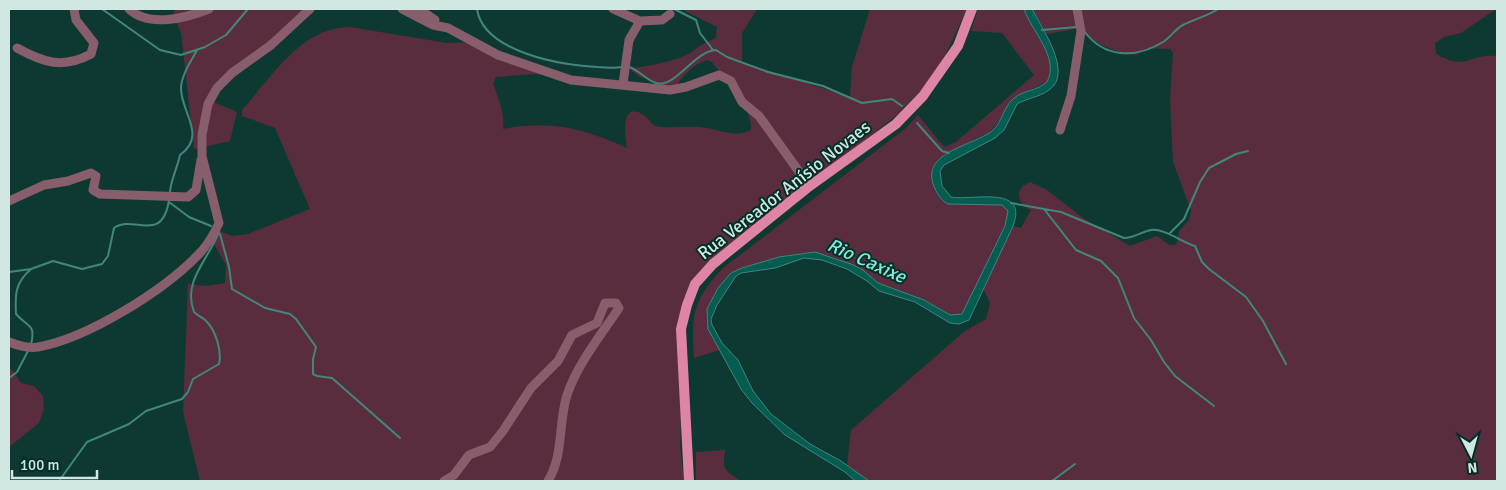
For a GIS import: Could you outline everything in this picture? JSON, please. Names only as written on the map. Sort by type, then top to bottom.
[{"type":"main road","name":"Rua Vereador Anísio Novaes","points":[[689,481],[681,329],[695,284],[720,258],[807,188],[896,124],[923,96],[958,46],[972,9]]},
{"type":"street","points":[[17,48],[36,59],[58,64],[78,61],[91,54],[94,43],[76,20],[74,9]]},
{"type":"street","points":[[129,9],[136,16],[150,19],[187,17],[209,9]]},
{"type":"street","points":[[9,201],[44,184],[68,181],[91,173],[96,176],[94,190],[100,194],[188,196],[196,190],[202,156],[202,135],[208,104],[217,88],[232,73],[271,45],[310,9]]},
{"type":"street","points":[[402,9],[433,25],[448,28]]},
{"type":"street","points":[[419,9],[448,28],[498,55],[571,80],[670,90],[686,87],[719,75],[731,81],[742,102],[759,116],[800,173],[807,188]]},
{"type":"street","points":[[613,9],[640,21],[662,20],[670,14]]},
{"type":"street","points":[[1060,130],[1071,96],[1081,31],[1077,9]]},
{"type":"street","points":[[623,84],[629,40],[640,21]]},
{"type":"street","points":[[9,342],[37,348],[108,321],[159,286],[199,254],[212,238],[219,223],[202,156]]},
{"type":"street","points":[[444,481],[454,475],[468,455],[490,447],[531,388],[558,361],[572,335],[597,323],[605,303],[616,303],[619,308],[602,330],[567,394],[562,436],[548,481]]},
{"type":"shaded area","points":[[174,9],[308,9],[209,100],[237,112],[230,141],[194,149],[181,33],[174,16]]},
{"type":"shaded area","points":[[681,9],[757,9],[742,33],[742,62],[850,97],[852,67],[870,9],[967,9],[944,58],[928,83],[897,115],[707,264],[677,323],[682,385],[680,446],[684,481],[200,481],[183,412],[188,284],[206,286],[225,283],[226,265],[211,239],[217,230],[232,236],[248,234],[310,209],[275,128],[242,116],[242,110],[289,56],[317,35],[333,29],[350,27],[447,43],[473,42],[550,76],[535,74],[496,77],[493,83],[502,111],[503,129],[536,125],[566,128],[595,135],[627,148],[625,130],[627,117],[635,111],[642,114],[657,127],[699,127],[732,133],[751,130],[748,112],[743,103],[712,62],[707,60],[692,68],[680,80],[674,90],[638,76],[629,68],[672,60],[688,54],[716,38],[717,27]]},
{"type":"shaded area","points":[[978,9],[1024,9],[1047,54],[1050,73],[1047,82],[1023,93],[990,132],[946,154],[932,169],[933,182],[940,198],[948,204],[1002,205],[1008,211],[1005,226],[964,312],[959,315],[950,315],[924,300],[878,283],[851,264],[833,257],[812,252],[779,257],[731,273],[718,288],[707,309],[712,338],[720,350],[694,358],[693,330],[696,308],[705,289],[723,268],[906,128],[918,115],[944,147],[956,142],[1034,75],[1002,33],[971,31]]},
{"type":"shaded area","points":[[1024,9],[1032,9],[1048,38],[1057,62],[1058,73],[1056,82],[1049,90],[1017,104],[1004,130],[995,138],[944,165],[940,171],[942,186],[951,197],[996,197],[1006,199],[1013,204],[1016,213],[1013,226],[969,320],[959,324],[950,323],[915,302],[879,291],[847,269],[822,260],[804,258],[775,268],[741,273],[736,276],[717,305],[711,319],[712,325],[722,343],[738,360],[753,391],[771,414],[810,444],[841,461],[869,481],[855,481],[845,472],[785,435],[752,403],[741,389],[708,329],[707,309],[718,288],[731,273],[779,257],[815,252],[851,264],[863,270],[878,283],[924,300],[950,315],[962,314],[1005,226],[1008,211],[1002,205],[948,204],[938,194],[934,186],[932,174],[934,165],[941,158],[951,151],[992,131],[1013,99],[1047,82],[1050,73],[1050,63],[1043,44]]},
{"type":"shaded area","points":[[1032,9],[1496,9],[1461,33],[1444,37],[1435,43],[1436,54],[1455,61],[1462,62],[1479,57],[1497,56],[1497,481],[869,481],[847,465],[851,430],[965,331],[986,319],[990,303],[983,288],[1013,226],[1021,228],[1031,210],[1020,201],[1019,192],[1023,186],[1030,182],[1047,190],[1083,218],[1130,246],[1157,236],[1169,245],[1174,245],[1177,243],[1179,231],[1189,220],[1191,211],[1173,162],[1170,99],[1173,53],[1170,49],[1147,48],[1137,55],[1122,52],[1106,47],[1091,39],[1081,28],[1047,34]]},
{"type":"shaded area","points":[[9,370],[12,370],[21,383],[34,386],[43,396],[44,409],[39,423],[9,447]]},
{"type":"shaded area","points":[[725,450],[724,466],[728,472],[741,481],[696,481],[696,452]]},
{"type":"waterway","points":[[102,9],[160,50],[181,55],[205,47],[226,35],[248,9]]},
{"type":"waterway","points":[[477,9],[482,24],[494,36],[509,46],[527,54],[565,64],[610,68],[621,67]]},
{"type":"waterway","points":[[674,9],[696,20],[700,33],[713,50]]},
{"type":"waterway","points":[[1084,31],[1092,40],[1110,51],[1131,53],[1152,48],[1166,40],[1183,25],[1218,9]]},
{"type":"waterway","points":[[1042,30],[1077,27]]},
{"type":"waterway","points":[[170,192],[180,155],[188,147],[192,139],[191,123],[184,105],[181,87],[185,72],[197,50]]},
{"type":"waterway","points":[[629,67],[652,82],[663,83],[670,81],[700,56],[716,50],[727,57],[768,72],[823,86],[862,103],[892,99],[902,106]]},
{"type":"waterway","points":[[917,123],[942,151],[949,153]]},
{"type":"waterway","points":[[1169,234],[1184,219],[1200,182],[1209,168],[1236,154],[1248,151]]},
{"type":"waterway","points":[[9,272],[31,269],[53,261],[82,269],[102,264],[108,256],[114,228],[130,224],[154,225],[165,214],[169,200]]},
{"type":"waterway","points":[[169,202],[189,217],[211,226]]},
{"type":"waterway","points":[[1011,203],[1061,212],[1124,238],[1156,230],[1195,246],[1202,262],[1246,297],[1263,321],[1286,364]]},
{"type":"waterway","points":[[1044,209],[1076,250],[1101,261],[1118,278],[1134,318],[1151,340],[1164,362],[1175,376],[1214,406]]},
{"type":"waterway","points":[[59,481],[87,442],[129,424],[146,411],[182,399],[188,392],[193,379],[219,364],[220,354],[216,336],[206,321],[194,312],[191,301],[191,290],[198,270],[219,232]]},
{"type":"waterway","points":[[220,234],[229,267],[232,289],[265,308],[290,314],[296,319],[316,347],[313,359],[313,374],[332,378],[400,438]]},
{"type":"waterway","points":[[31,269],[22,279],[17,289],[16,314],[32,329],[31,345]]},
{"type":"waterway","points":[[9,378],[17,372],[28,351]]},
{"type":"waterway","points":[[1052,481],[1075,464]]},
{"type":"water label","name":"Rio Caxixe","points":[[867,260]]}]
